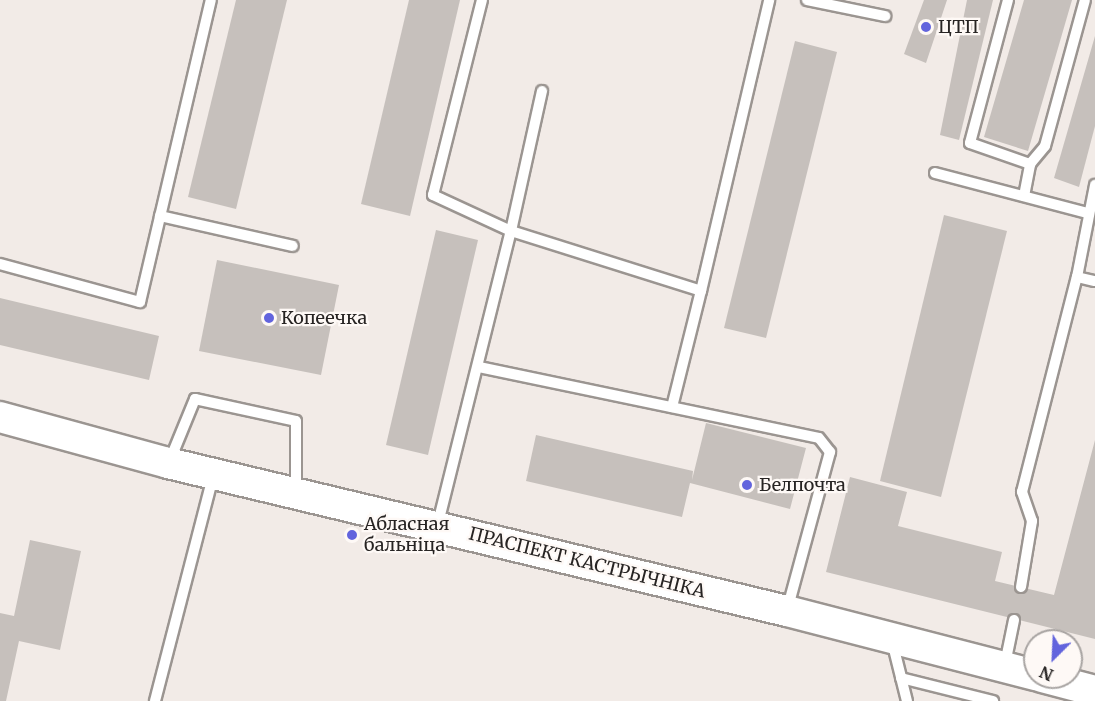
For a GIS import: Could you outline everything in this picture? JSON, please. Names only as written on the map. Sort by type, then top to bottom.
[{"type":"main road","name":"ПРАСПЕКТ КАСТРЫЧНІКА","points":[[0,417],[168,463],[787,611],[1023,672]]},
{"type":"lane","points":[[0,264],[140,302],[211,0]]},
{"type":"lane","points":[[482,0],[433,195],[511,231],[701,291]]},
{"type":"lane","points":[[672,407],[769,0]]},
{"type":"lane","points":[[807,0],[885,16]]},
{"type":"lane","points":[[1008,0],[970,143],[1030,164]]},
{"type":"lane","points":[[1024,196],[1030,164],[1045,146],[1085,0]]},
{"type":"lane","points":[[437,527],[479,367],[542,91]]},
{"type":"lane","points":[[935,173],[1087,213]]},
{"type":"lane","points":[[1021,587],[1032,521],[1022,492],[1077,277],[1087,213],[1095,185]]},
{"type":"lane","points":[[160,216],[293,246]]},
{"type":"lane","points":[[1077,277],[1095,281]]},
{"type":"lane","points":[[479,367],[819,438],[830,452],[787,611]]},
{"type":"lane","points":[[168,463],[195,399],[296,421],[296,493]]},
{"type":"lane","points":[[155,701],[214,473]]},
{"type":"lane","points":[[1004,667],[1014,620]]},
{"type":"lane","points":[[891,638],[907,701]]},
{"type":"lane","points":[[901,678],[993,701]]},
{"type":"building","points":[[236,0],[287,0],[236,209],[188,197]]},
{"type":"building","points":[[409,0],[460,0],[410,216],[361,204]]},
{"type":"building","name":"ЦТП","points":[[924,0],[947,0],[926,63],[904,54]]},
{"type":"building","points":[[967,0],[993,0],[959,140],[940,135]]},
{"type":"building","points":[[1024,0],[1072,0],[1028,151],[984,137]]},
{"type":"building","points":[[1095,36],[1095,126],[1079,187],[1054,178]]},
{"type":"building","points":[[795,41],[837,52],[766,338],[724,328]]},
{"type":"building","points":[[944,215],[1007,231],[941,497],[880,481]]},
{"type":"building","points":[[436,230],[478,240],[428,455],[386,445]]},
{"type":"building","name":"Копеечка","points":[[217,260],[339,285],[321,375],[199,351]]},
{"type":"building","points":[[0,298],[159,336],[149,380],[0,345]]},
{"type":"building","points":[[706,423],[806,448],[790,509],[690,483],[682,517],[526,481],[536,435],[693,471],[692,480]]},
{"type":"building","points":[[1095,440],[1095,639],[1083,636],[1083,629],[1055,629],[826,572],[850,477],[907,492],[898,526],[1002,552],[995,581],[1054,595]]},
{"type":"building","points":[[30,540],[81,551],[60,650],[19,641],[6,701],[0,701],[0,613],[14,616]]},
{"type":"place","name":"ЦТП","points":[[926,27]]},
{"type":"place","name":"Копеечка","points":[[269,318]]},
{"type":"place","name":"Белпочта","points":[[747,485]]},
{"type":"place","name":"Абласная бальніца","points":[[352,535]]}]
